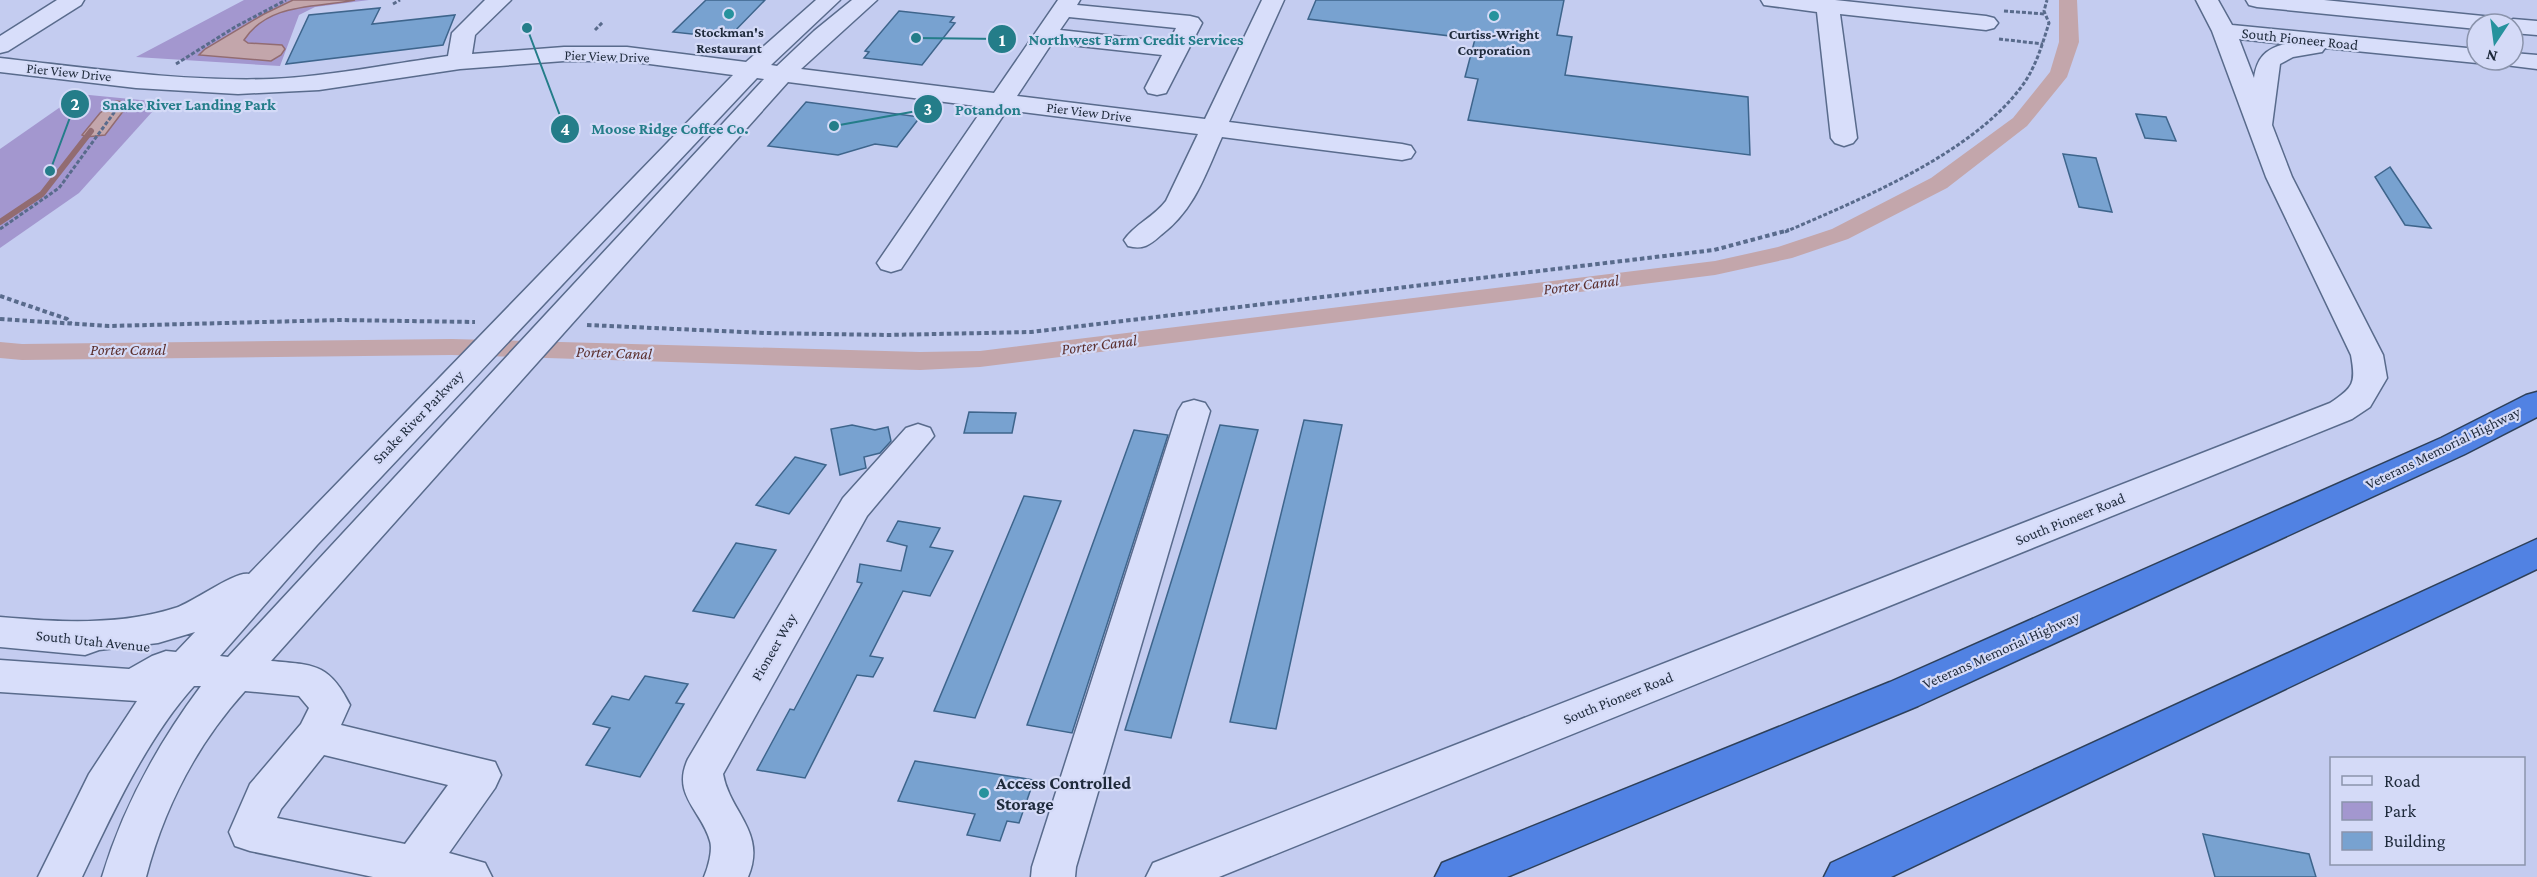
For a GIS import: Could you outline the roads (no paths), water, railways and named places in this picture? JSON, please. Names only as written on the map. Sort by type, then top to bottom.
[{"type":"highway","name":"Veterans Memorial Highway","points":[[1457,877],[1915,689],[2453,446],[2537,403]]},
{"type":"highway","points":[[1846,877],[2537,553]]},
{"type":"street","points":[[0,46],[73,0]]},
{"type":"street","points":[[459,62],[464,33],[485,11],[500,0]]},
{"type":"street","name":"Snake River Parkway","points":[[60,877],[104,787],[165,691],[176,669],[470,362],[491,327],[752,69],[830,0]]},
{"type":"street","points":[[124,877],[130,853],[155,792],[190,732],[235,675],[784,72],[822,36],[866,0]]},
{"type":"street","points":[[1138,240],[1169,216],[1179,203],[1273,0]]},
{"type":"street","points":[[1772,0],[1986,23]]},
{"type":"street","points":[[2207,0],[2224,31]]},
{"type":"street","points":[[2257,0],[2465,21]]},
{"type":"street","points":[[891,263],[1066,5],[1190,23],[1157,88]]},
{"type":"street","points":[[1828,6],[1844,138]]},
{"type":"street","name":"South Pioneer Road","points":[[1168,877],[2330,415],[2359,399],[2371,378],[2367,354],[2279,177],[2224,31],[2465,55]]},
{"type":"street","points":[[1045,35],[1176,50]]},
{"type":"street","points":[[2260,127],[2268,64],[2271,58],[2280,52],[2317,47],[2384,47]]},
{"type":"street","name":"Pier View Drive","points":[[0,65],[217,86],[271,86],[335,81],[459,62],[592,53],[627,54],[784,72],[1402,152]]},
{"type":"street","points":[[1053,877],[1054,867],[1194,411]]},
{"type":"street","name":"Pioneer Way","points":[[726,877],[732,840],[705,790],[702,772],[855,507],[918,436]]},
{"type":"street","points":[[63,637],[157,630],[193,619],[230,598],[305,536]]},
{"type":"street","name":"South Utah Avenue","points":[[0,632],[165,647],[176,669],[134,686],[0,676]]},
{"type":"street","points":[[176,669],[310,681],[330,705],[316,736],[265,797],[250,832],[470,877]]},
{"type":"street","points":[[316,736],[480,775],[414,867]]},
{"type":"waterway","name":"Porter Canal","points":[[0,350],[22,352],[452,347],[920,361],[980,359],[1715,268],[1784,253],[1840,234],[1939,183],[2020,122],[2060,73],[2069,42],[2068,0]]},
{"type":"waterway","points":[[0,222],[42,194],[91,131]]},
{"type":"place","name":"Stockman's Restaurant","points":[[729,14]]},
{"type":"place","name":"Curtiss-Wright Corporation","points":[[1494,16]]},
{"type":"place","name":"Moose Ridge Coffee Co.","points":[[527,28]]},
{"type":"place","name":"Northwest Farm Credit Services","points":[[916,38]]},
{"type":"place","name":"Potandon","points":[[834,126]]},
{"type":"place","name":"Snake River Landing Park","points":[[50,171]]},
{"type":"place","name":"Access Controlled Storage","points":[[984,793]]}]
